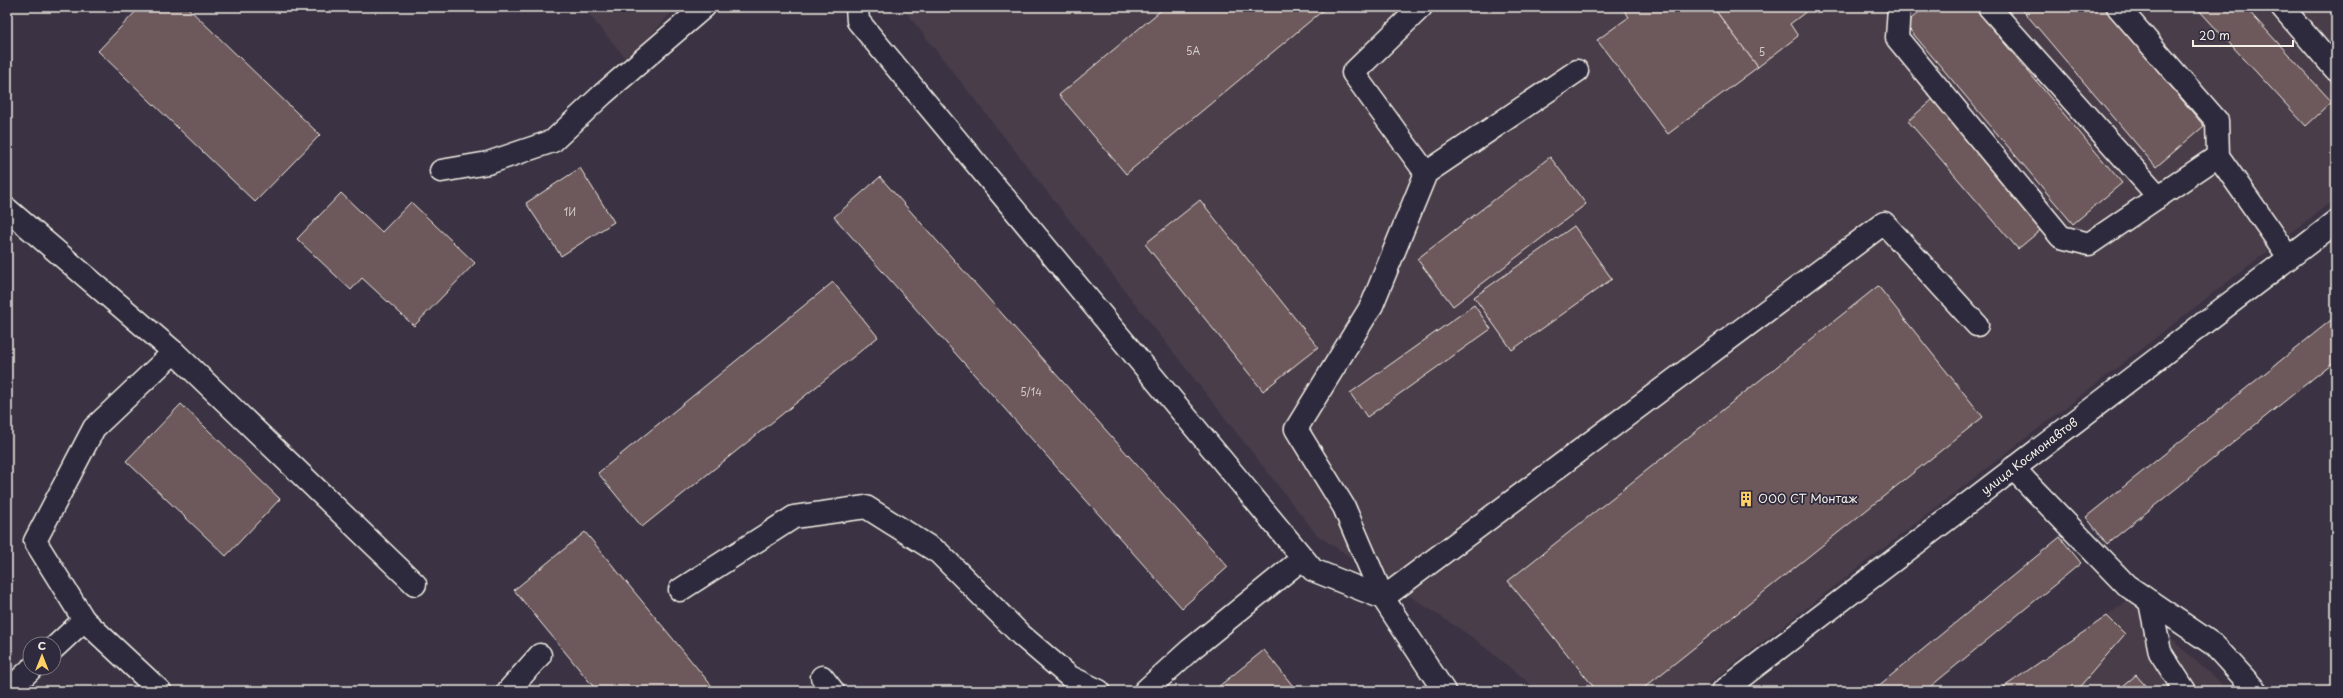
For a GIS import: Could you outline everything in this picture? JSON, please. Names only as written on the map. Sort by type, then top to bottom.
[{"type":"street","points":[[441,170],[488,163],[553,141],[603,94],[704,7]]},
{"type":"street","points":[[857,7],[858,21],[1303,558],[1314,570],[1383,598]]},
{"type":"street","points":[[1421,7],[1353,73],[1426,173]]},
{"type":"street","points":[[1899,7],[1897,38],[2061,237],[2089,244],[2218,156]]},
{"type":"street","points":[[1989,7],[2158,197]]},
{"type":"street","points":[[2118,7],[2217,120],[2218,156],[2289,257]]},
{"type":"street","points":[[2282,7],[2336,70]]},
{"type":"street","points":[[1444,691],[1383,598],[1344,507],[1296,429],[1372,305],[1426,173],[1577,71]]},
{"type":"street","points":[[7,209],[174,352],[415,584]]},
{"type":"street","name":"улица Космонавтов","points":[[1723,691],[2336,222]]},
{"type":"street","points":[[1383,598],[1884,223],[1977,326]]},
{"type":"street","points":[[160,691],[84,620],[36,541],[94,428],[174,352]]},
{"type":"street","points":[[2013,468],[2126,585],[2214,645],[2256,691]]},
{"type":"street","points":[[680,590],[794,516],[866,507],[939,553],[1021,635],[1059,668],[1070,677],[1099,691]]},
{"type":"street","points":[[1145,691],[1190,650],[1303,558]]},
{"type":"street","points":[[2150,602],[2160,652],[2185,691]]},
{"type":"street","points":[[62,641],[84,620]]},
{"type":"street","points":[[508,691],[540,655]]},
{"type":"street","points":[[8,691],[24,676]]},
{"type":"shaded area","points":[[583,7],[676,7],[628,61]]},
{"type":"shaded area","points":[[902,7],[2336,7],[2336,198],[1699,691],[1539,691],[1472,637],[1317,535]]},
{"type":"shaded area","points":[[2128,600],[2229,691],[1998,691],[2107,616]]},
{"type":"building","points":[[140,7],[187,7],[320,135],[255,202],[98,51]]},
{"type":"building","points":[[1165,7],[1327,7],[1126,174],[1059,95]]},
{"type":"building","points":[[1621,7],[1713,7],[1758,67],[1668,134],[1597,40],[1629,17]]},
{"type":"building","points":[[1713,7],[1812,7],[1790,24],[1798,36],[1758,67]]},
{"type":"building","points":[[1925,7],[1974,7],[2122,183],[2073,224],[1905,24]]},
{"type":"building","points":[[2020,7],[2104,7],[2204,126],[2156,167]]},
{"type":"building","points":[[2196,7],[2245,7],[2332,102],[2306,126]]},
{"type":"building","points":[[1933,99],[2043,228],[2018,249],[1908,121]]},
{"type":"building","points":[[1550,157],[1586,204],[1453,306],[1417,259]]},
{"type":"building","points":[[580,168],[614,222],[561,256],[526,203]]},
{"type":"building","points":[[880,177],[1228,567],[1182,608],[834,217]]},
{"type":"building","points":[[341,193],[382,232],[411,202],[475,263],[414,326],[362,278],[351,290],[297,239]]},
{"type":"building","points":[[1200,200],[1318,347],[1263,391],[1145,244]]},
{"type":"building","points":[[1574,226],[1612,279],[1512,350],[1474,297]]},
{"type":"building","points":[[833,282],[878,337],[642,527],[598,473]]},
{"type":"building","name":"ООО СТ Монтаж","points":[[1878,286],[1983,417],[1640,691],[1597,691],[1508,581]]},
{"type":"building","points":[[1474,305],[1491,329],[1367,417],[1350,393]]},
{"type":"building","points":[[2336,316],[2336,360],[2107,544],[2086,517]]},
{"type":"building","points":[[181,404],[280,499],[226,556],[126,461]]},
{"type":"building","points":[[585,532],[716,691],[597,691],[514,590]]},
{"type":"building","points":[[2060,537],[2081,563],[1925,691],[1872,691]]},
{"type":"building","points":[[2107,616],[2125,634],[2076,691],[1998,691]]},
{"type":"building","points":[[1264,650],[1297,691],[1213,691]]},
{"type":"building","points":[[2136,675],[2150,691],[2117,691]]},
{"type":"place","name":"ООО СТ Монтаж","points":[[1746,499]]}]
